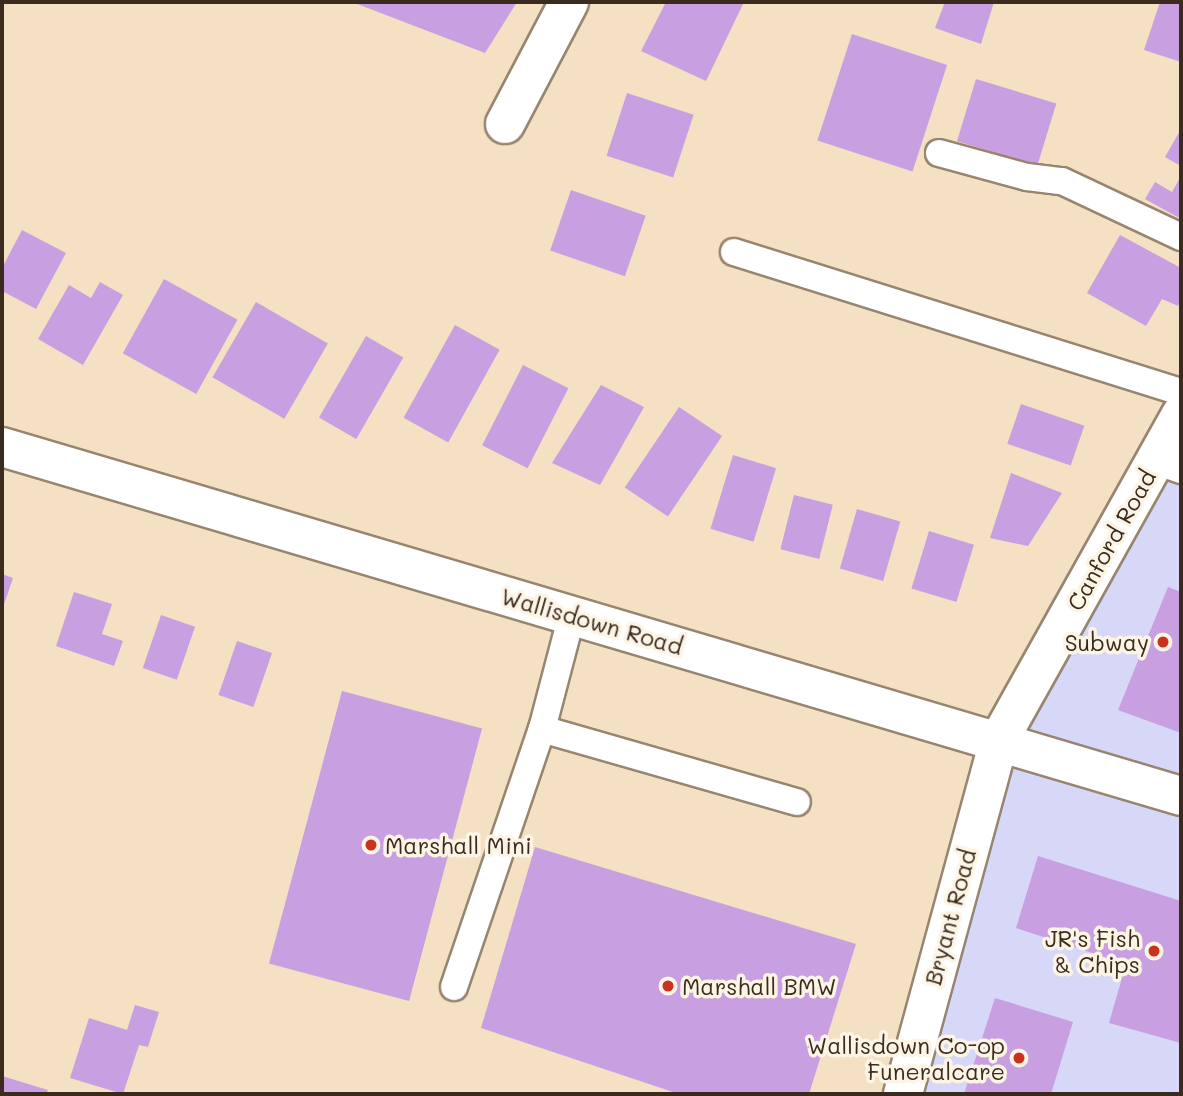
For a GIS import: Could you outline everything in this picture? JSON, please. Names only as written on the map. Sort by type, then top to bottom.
[{"type":"main road","points":[[505,124],[569,2]]},
{"type":"main road","name":"Canford Road","points":[[999,740],[1168,466],[1181,414]]},
{"type":"main road","name":"Wallisdown Road","points":[[2,447],[1181,796]]},
{"type":"main road","name":"Bryant Road","points":[[903,1094],[999,740]]},
{"type":"lane","points":[[939,153],[1027,177],[1062,181],[1181,237]]},
{"type":"lane","points":[[734,252],[1181,392]]},
{"type":"lane","points":[[453,987],[542,729],[572,615]]},
{"type":"lane","points":[[542,729],[797,802]]},
{"type":"shaded area","points":[[1155,461],[1181,470],[1181,1094],[903,1094],[989,772]]},
{"type":"building","points":[[352,2],[517,2],[485,53]]},
{"type":"building","points":[[666,2],[744,2],[706,81],[641,51]]},
{"type":"building","points":[[945,2],[994,2],[981,44],[935,28]]},
{"type":"building","points":[[1160,2],[1181,2],[1181,62],[1144,50]]},
{"type":"building","points":[[852,34],[947,65],[912,171],[817,141]]},
{"type":"building","points":[[976,79],[1056,104],[1037,166],[957,141]]},
{"type":"building","points":[[627,93],[694,115],[673,177],[607,156]]},
{"type":"building","points":[[1181,129],[1181,166],[1165,157]]},
{"type":"building","points":[[1181,176],[1181,219],[1145,199],[1155,182],[1172,192]]},
{"type":"building","points":[[571,190],[646,216],[625,276],[550,251]]},
{"type":"building","points":[[22,230],[66,253],[36,309],[2,291],[2,268]]},
{"type":"building","points":[[1120,235],[1181,268],[1181,300],[1178,306],[1162,299],[1146,326],[1087,293]]},
{"type":"building","points":[[164,279],[237,320],[196,394],[123,353]]},
{"type":"building","points":[[100,282],[123,295],[83,365],[38,339],[69,285],[91,298]]},
{"type":"building","points":[[256,302],[328,343],[284,419],[212,377]]},
{"type":"building","points":[[455,325],[500,350],[448,442],[404,418]]},
{"type":"building","points":[[366,336],[403,358],[356,439],[319,417]]},
{"type":"building","points":[[523,365],[568,388],[528,468],[482,445]]},
{"type":"building","points":[[601,385],[644,407],[600,485],[552,463]]},
{"type":"building","points":[[1021,404],[1084,426],[1071,466],[1007,444]]},
{"type":"building","points":[[679,407],[722,436],[668,516],[625,487]]},
{"type":"building","points":[[733,455],[776,468],[754,542],[710,529]]},
{"type":"building","points":[[1011,473],[1062,493],[1028,546],[990,538]]},
{"type":"building","points":[[794,495],[833,505],[819,559],[780,549]]},
{"type":"building","points":[[857,509],[900,521],[883,581],[840,569]]},
{"type":"building","points":[[929,531],[974,545],[956,602],[911,588]]},
{"type":"building","points":[[2,574],[13,578],[2,610]]},
{"type":"building","name":"Subway","points":[[1168,587],[1181,592],[1181,733],[1118,710]]},
{"type":"building","points":[[74,592],[112,604],[102,634],[123,641],[114,666],[56,646]]},
{"type":"building","points":[[161,615],[195,627],[177,680],[143,668]]},
{"type":"building","points":[[237,641],[272,653],[253,707],[218,695]]},
{"type":"building","name":"Marshall Mini","points":[[342,691],[482,729],[409,1001],[269,963]]},
{"type":"building","name":"Marshall BMW","points":[[535,847],[856,944],[809,1094],[679,1094],[481,1028]]},
{"type":"building","points":[[1038,856],[1181,901],[1181,1043],[1109,1023],[1126,964],[1016,928]]},
{"type":"building","name":"Wallisdown Co-op Funeralcare","points":[[995,998],[1073,1022],[1051,1094],[964,1094]]},
{"type":"building","points":[[135,1005],[159,1012],[148,1047],[139,1045],[123,1094],[70,1078],[89,1018],[127,1030]]},
{"type":"building","points":[[2,1076],[48,1090],[46,1094],[2,1094]]},
{"type":"place","name":"Subway","points":[[1163,642]]},
{"type":"place","name":"Marshall Mini","points":[[371,845]]},
{"type":"place","name":"JR's Fish & Chips","points":[[1154,951]]},
{"type":"place","name":"Marshall BMW","points":[[668,986]]},
{"type":"place","name":"Wallisdown Co-op Funeralcare","points":[[1019,1058]]}]
